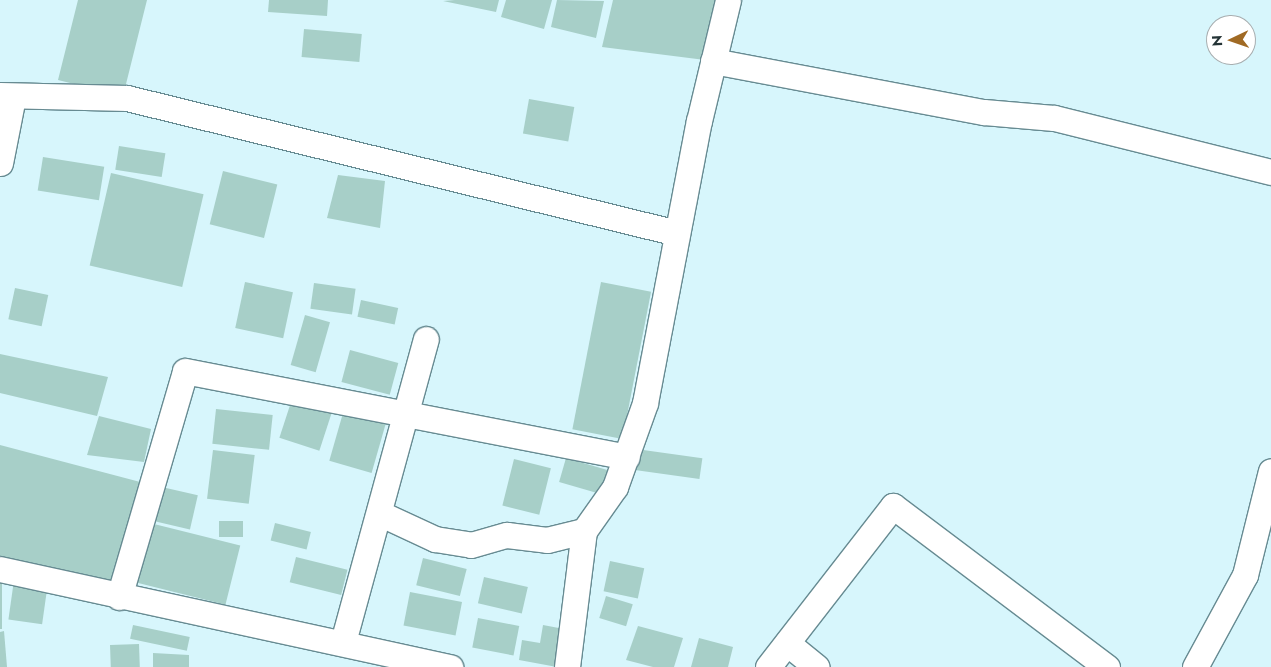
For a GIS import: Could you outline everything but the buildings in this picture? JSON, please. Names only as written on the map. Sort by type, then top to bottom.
[{"type":"street","points":[[567,667],[584,531],[615,487],[645,403],[677,233],[713,61],[728,0]]},
{"type":"street","points":[[713,61],[984,112],[1054,118],[1271,172]]},
{"type":"street","points":[[0,164],[6,96],[127,98],[677,233]]},
{"type":"street","points":[[343,642],[426,340]]},
{"type":"street","points":[[119,596],[185,371],[627,456]]},
{"type":"street","points":[[1195,667],[1245,575],[1271,471]]},
{"type":"street","points":[[768,667],[893,506],[1102,665]]},
{"type":"street","points":[[380,513],[434,539],[471,546],[507,534],[547,540],[584,531]]},
{"type":"street","points":[[0,569],[119,596],[343,642],[450,667]]},
{"type":"street","points":[[787,643],[817,667]]}]
